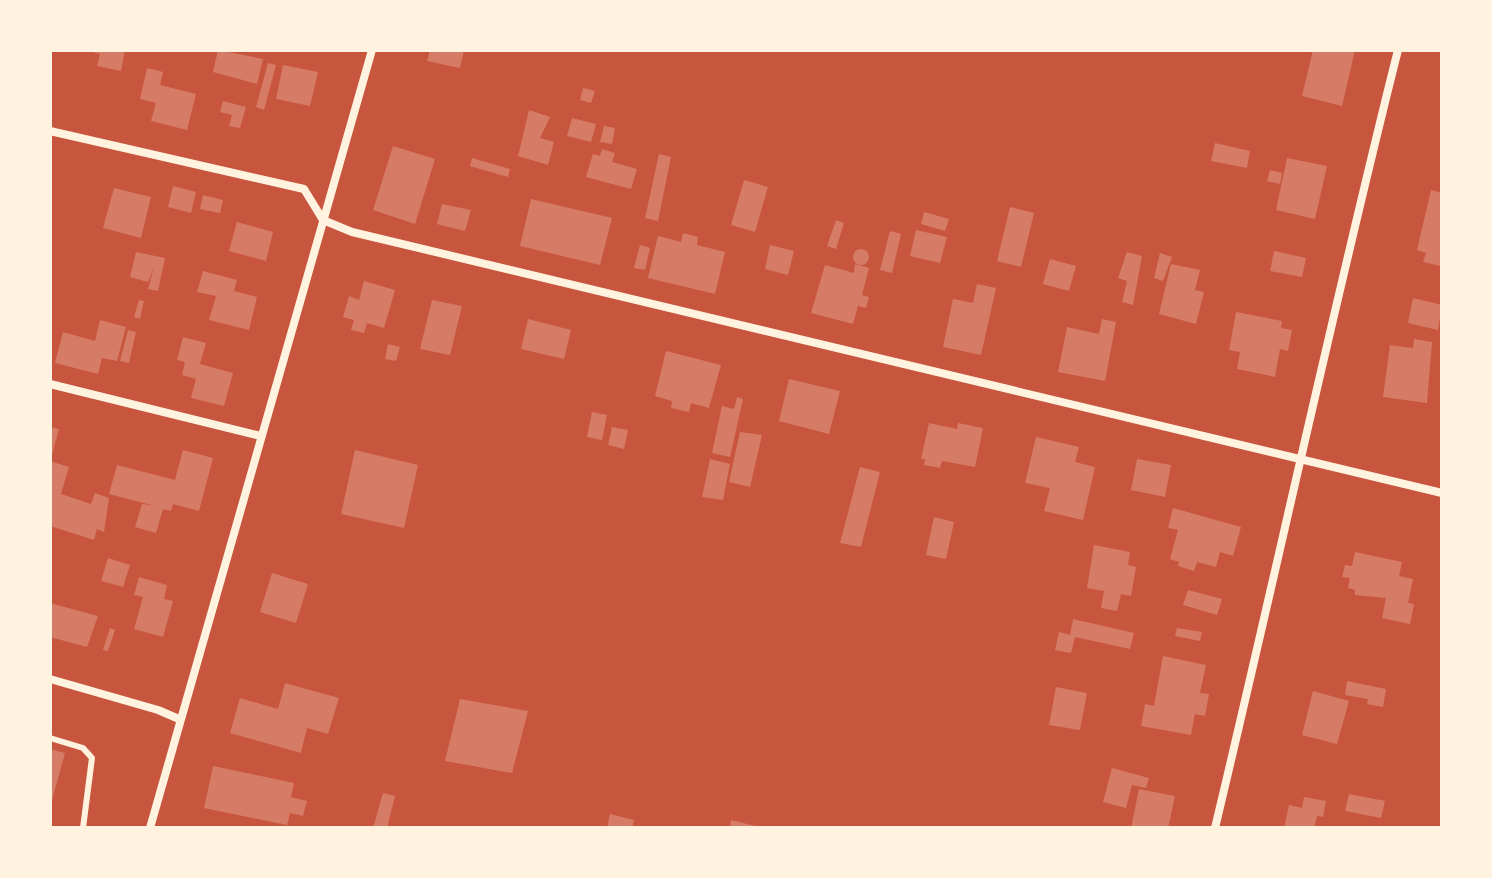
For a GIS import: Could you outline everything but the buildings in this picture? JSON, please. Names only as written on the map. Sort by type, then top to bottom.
[{"type":"street","points":[[150,828],[372,50]]},
{"type":"street","points":[[1215,828],[1303,461],[1356,217],[1398,50]]},
{"type":"street","points":[[50,131],[304,189],[323,220],[367,235],[1442,493]]},
{"type":"street","points":[[50,384],[261,436]]},
{"type":"street","points":[[50,679],[179,719]]},
{"type":"lane","points":[[50,738],[83,748],[92,758],[83,828]]}]
